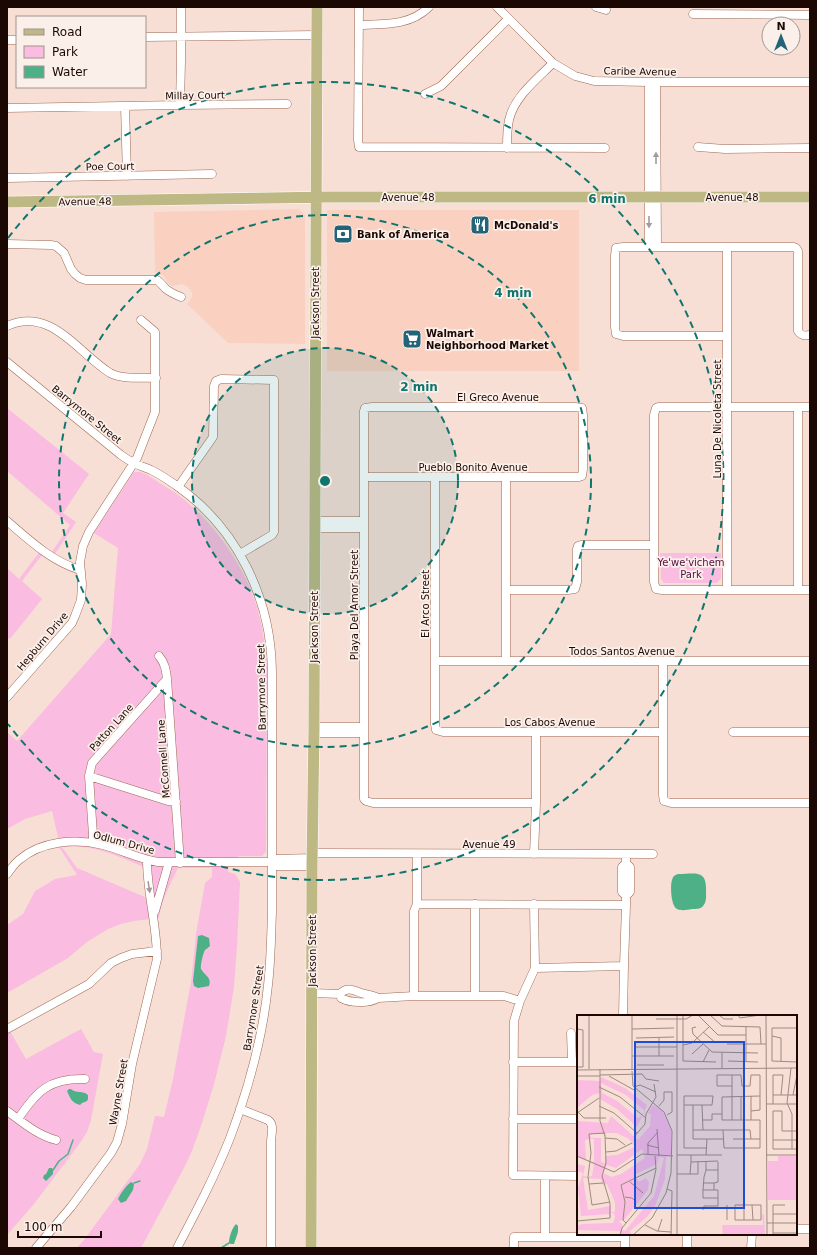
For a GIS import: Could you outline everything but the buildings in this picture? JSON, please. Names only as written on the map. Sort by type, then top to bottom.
[{"type":"main road","name":"Jackson Street","points":[[311,1248],[317,7]]},
{"type":"main road","name":"Avenue 48","points":[[7,202],[316,198],[810,197]]},
{"type":"street","points":[[180,105],[181,7]]},
{"type":"street","points":[[359,7],[359,148],[605,148]]},
{"type":"street","points":[[359,25],[399,23],[413,19],[429,7]]},
{"type":"street","name":"Caribe Avenue","points":[[497,7],[553,63],[575,76],[594,81],[810,82]]},
{"type":"street","points":[[596,7],[606,10]]},
{"type":"street","points":[[694,14],[810,15]]},
{"type":"street","points":[[425,94],[441,86],[508,19]]},
{"type":"street","points":[[146,37],[317,35]]},
{"type":"street","points":[[507,148],[509,120],[513,108],[522,95],[553,63]]},
{"type":"street","points":[[652,82],[653,247]]},
{"type":"street","name":"Millay Court","points":[[7,108],[287,104]]},
{"type":"street","points":[[125,106],[127,176]]},
{"type":"street","points":[[698,147],[725,149],[810,148]]},
{"type":"street","name":"Poe Court","points":[[8,178],[212,174]]},
{"type":"street","points":[[7,244],[56,246],[64,253],[71,269],[80,278],[92,281],[157,280],[172,293],[181,297]]},
{"type":"street","name":"Luna De Nicoleta Street","points":[[727,247],[727,590]]},
{"type":"street","points":[[727,336],[623,336],[616,334],[616,248],[796,248],[798,255],[798,327],[800,334],[810,336]]},
{"type":"street","name":"Hepburn Drive","points":[[7,697],[10,687],[72,623],[76,616],[82,592],[80,570],[81,554],[86,539],[134,463],[155,412],[155,332],[141,320]]},
{"type":"street","points":[[7,326],[24,322],[42,323],[57,330],[111,373],[118,376],[156,378]]},
{"type":"street","name":"Barrymore Street","points":[[7,362],[121,455],[134,463],[152,470],[195,500],[219,525],[240,554],[252,579],[261,602],[270,643],[272,671],[272,862],[271,947],[268,986],[256,1055],[235,1125],[214,1175],[177,1248]]},
{"type":"street","points":[[178,487],[214,437],[214,386],[216,381],[221,379],[274,380],[274,532],[272,535],[240,554]]},
{"type":"street","points":[[810,407],[662,407],[656,408],[654,415],[654,582],[656,589],[810,590]]},
{"type":"street","points":[[798,407],[798,590]]},
{"type":"street","name":"El Greco Avenue","points":[[365,408],[582,408],[582,476]]},
{"type":"street","name":"Playa Del Amor Street","points":[[365,408],[364,795],[366,802],[536,803]]},
{"type":"street","name":"Pueblo Bonito Avenue","points":[[364,477],[582,476]]},
{"type":"street","name":"El Arco Street","points":[[435,477],[436,730]]},
{"type":"street","points":[[506,477],[506,661]]},
{"type":"street","points":[[7,521],[40,549],[65,564],[80,570]]},
{"type":"street","points":[[314,525],[364,525]]},
{"type":"street","points":[[506,590],[575,589],[577,582],[577,549],[578,546],[581,545],[654,545]]},
{"type":"street","name":"McConnell Lane","points":[[159,656],[163,660],[167,679],[180,862]]},
{"type":"street","name":"Todos Santos Avenue","points":[[435,661],[810,661]]},
{"type":"street","points":[[663,661],[664,802],[810,803]]},
{"type":"street","name":"Patton Lane","points":[[92,843],[93,835],[89,776],[92,763],[167,679]]},
{"type":"street","points":[[314,730],[364,730]]},
{"type":"street","name":"Los Cabos Avenue","points":[[436,730],[443,732],[663,732]]},
{"type":"street","points":[[534,854],[536,732]]},
{"type":"street","points":[[733,732],[810,732]]},
{"type":"street","points":[[89,776],[168,801],[176,802]]},
{"type":"street","name":"Odlum Drive","points":[[7,874],[19,860],[38,848],[48,844],[63,842],[92,843],[115,848],[147,860],[169,862],[272,862],[277,866],[289,862],[312,859],[326,854]]},
{"type":"street","name":"Avenue 49","points":[[326,854],[653,854]]},
{"type":"street","points":[[414,996],[414,911],[417,904],[417,854]]},
{"type":"street","points":[[624,1015],[626,900],[622,892],[626,881],[622,868],[626,863],[626,854]]},
{"type":"street","name":"Wayne Street","points":[[36,1248],[71,1207],[111,1153],[117,1142],[122,1124],[133,1059],[156,966],[157,951],[154,914],[148,889],[147,860]]},
{"type":"street","name":"Wayne Street","points":[[154,914],[169,862]]},
{"type":"street","points":[[417,904],[534,904],[626,900]]},
{"type":"street","points":[[475,904],[475,996]]},
{"type":"street","points":[[534,904],[535,968],[520,1001],[514,1021],[513,1175],[577,1176]]},
{"type":"street","points":[[7,1029],[89,984],[111,963],[132,954],[157,951]]},
{"type":"street","points":[[535,968],[624,966]]},
{"type":"street","points":[[312,993],[340,994],[344,990],[350,989],[378,998],[414,996],[504,996],[520,1001]]},
{"type":"street","points":[[357,991],[357,1001]]},
{"type":"street","points":[[340,994],[341,998],[345,1000],[374,1001],[378,998]]},
{"type":"street","points":[[513,1062],[575,1062],[571,1033]]},
{"type":"street","points":[[18,1119],[36,1094],[48,1086],[66,1080],[85,1079]]},
{"type":"street","points":[[240,1109],[268,1120],[271,1122],[272,1126],[271,1248]]},
{"type":"street","points":[[7,1111],[47,1138],[56,1140]]},
{"type":"street","points":[[513,1119],[577,1119]]},
{"type":"street","points":[[545,1237],[546,1176]]},
{"type":"street","points":[[797,1229],[810,1229]]},
{"type":"street","points":[[514,1248],[514,1237],[625,1235],[625,1248]]},
{"type":"street","points":[[687,1235],[687,1248]]},
{"type":"street","points":[[752,1235],[752,1248]]},
{"type":"shaded area","points":[[299,209],[305,215],[305,344],[228,343],[187,304],[192,296],[192,293],[188,287],[182,284],[172,286],[163,275],[155,272],[154,212]]},
{"type":"shaded area","points":[[327,210],[579,210],[579,371],[327,371]]},
{"type":"green space","points":[[7,408],[89,474],[63,513],[76,522],[51,560],[42,555],[22,581],[42,599],[10,639],[7,637],[7,568],[19,579],[44,546],[52,552],[70,525],[7,471]]},
{"type":"green space","points":[[134,472],[146,474],[180,497],[208,522],[220,537],[241,569],[249,585],[260,617],[267,667],[266,852],[262,856],[239,856],[228,868],[228,872],[235,874],[240,882],[234,987],[226,1036],[214,1084],[192,1151],[141,1248],[77,1248],[140,1164],[147,1149],[155,1116],[164,1117],[173,1079],[191,982],[196,934],[205,883],[212,877],[212,868],[178,868],[164,898],[159,918],[134,921],[108,929],[87,942],[68,958],[7,993],[7,925],[23,914],[35,891],[55,879],[77,875],[59,847],[52,811],[25,819],[7,829],[7,732],[17,741],[111,634],[118,548],[94,533]],"holes":[[[72,846],[103,851],[142,866],[144,870],[147,898],[77,868],[62,847]]]},
{"type":"green space","name":"Ye'we'vichem Park","points":[[660,553],[721,553],[721,579],[716,583],[664,583],[661,579]]},
{"type":"green space","points":[[81,1029],[94,1052],[103,1054],[91,1120],[87,1132],[34,1204],[7,1235],[7,1031],[11,1033],[26,1059]]},
{"type":"water","points":[[699,874],[702,876],[706,884],[706,898],[702,907],[698,909],[682,910],[675,907],[673,904],[671,883],[675,875]]},
{"type":"water","points":[[202,935],[209,938],[210,946],[204,952],[201,969],[209,979],[210,983],[209,986],[198,988],[194,986],[193,981],[198,936]]},
{"type":"water","points":[[69,1089],[88,1095],[87,1101],[80,1105],[73,1102],[67,1091]]},
{"type":"water","points":[[49,1168],[52,1168],[53,1174],[46,1181],[43,1178]]},
{"type":"water","points":[[131,1182],[134,1184],[133,1190],[126,1201],[121,1203],[118,1199],[119,1196]]},
{"type":"water","points":[[236,1224],[238,1226],[238,1232],[234,1244],[231,1244],[229,1243],[230,1235]]},
{"type":"waterway","points":[[53,1170],[59,1161],[68,1154],[73,1140]]},
{"type":"waterway","points":[[134,1183],[140,1181]]},
{"type":"waterway","points":[[221,1248],[229,1243]]},
{"type":"place","name":"McDonald's","points":[[480,225]]},
{"type":"place","name":"Bank of America","points":[[343,234]]},
{"type":"place","name":"Walmart Neighborhood Market","points":[[412,339]]}]
